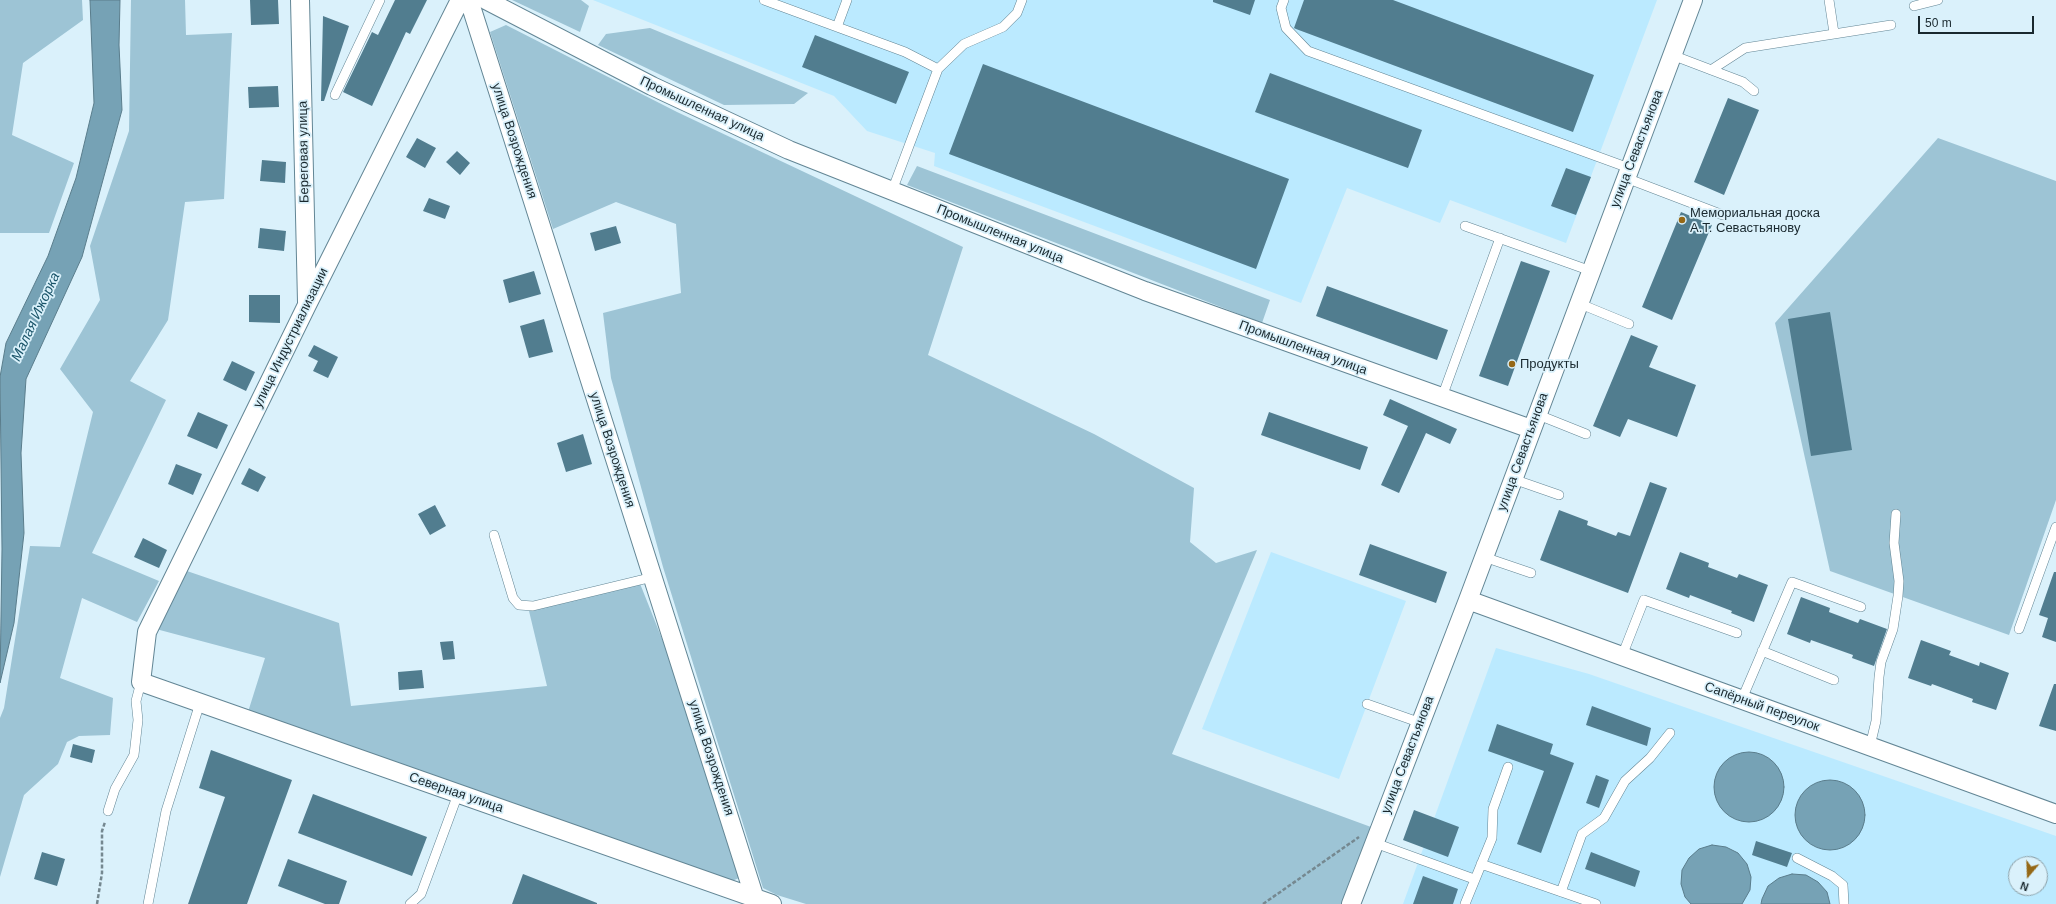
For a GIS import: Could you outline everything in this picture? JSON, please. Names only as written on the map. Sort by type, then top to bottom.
[{"type":"street","name":"Береговая улица","points":[[300,0],[307,304]]},
{"type":"street","name":"улица Индустриализации","points":[[141,682],[147,632],[307,304],[460,0]]},
{"type":"street","name":"улица Возрождения","points":[[469,0],[653,577],[764,902]]},
{"type":"street","name":"Промышленная улица","points":[[486,0],[652,86],[789,150],[1145,291],[1442,397],[1534,422]]},
{"type":"street","name":"улица Севастьянова","points":[[1351,904],[1468,600],[1578,303],[1693,0]]},
{"type":"street","name":"Сапёрный переулок","points":[[1468,600],[2056,814]]},
{"type":"street","name":"Северная улица","points":[[141,682],[764,902]]},
{"type":"lane","points":[[335,95],[380,0]]},
{"type":"lane","points":[[764,0],[905,52],[938,69]]},
{"type":"lane","points":[[837,27],[847,0]]},
{"type":"lane","points":[[892,191],[938,69],[964,44],[1003,26],[1017,13],[1022,0]]},
{"type":"lane","points":[[1284,0],[1281,8],[1286,28],[1308,51],[1628,173],[1723,215]]},
{"type":"lane","points":[[1829,0],[1834,33]]},
{"type":"lane","points":[[1914,6],[1938,0]]},
{"type":"lane","points":[[1711,70],[1745,48],[1891,25]]},
{"type":"lane","points":[[1672,55],[1743,82],[1754,91]]},
{"type":"lane","points":[[1465,226],[1591,271]]},
{"type":"lane","points":[[1442,397],[1500,238]]},
{"type":"lane","points":[[1578,303],[1629,324]]},
{"type":"lane","points":[[1534,422],[1586,434]]},
{"type":"lane","points":[[1513,478],[1559,495]]},
{"type":"lane","points":[[1870,746],[1876,721],[1878,678],[1893,629],[1898,596],[1899,581],[1894,543],[1896,514]]},
{"type":"lane","points":[[2019,629],[2056,527]]},
{"type":"lane","points":[[494,535],[513,598],[519,605],[533,606],[653,577]]},
{"type":"lane","points":[[1484,557],[1531,573]]},
{"type":"lane","points":[[1742,699],[1792,582],[1861,607]]},
{"type":"lane","points":[[1622,656],[1644,600],[1736,634]]},
{"type":"lane","points":[[1762,651],[1834,680]]},
{"type":"lane","points":[[108,810],[115,789],[134,755],[138,720],[136,701],[141,682]]},
{"type":"lane","points":[[148,904],[166,811],[200,703]]},
{"type":"lane","points":[[1367,704],[1421,724]]},
{"type":"lane","points":[[1561,892],[1582,834],[1604,818],[1625,781],[1650,758],[1670,733]]},
{"type":"lane","points":[[1465,904],[1492,838],[1493,809],[1508,767]]},
{"type":"lane","points":[[410,904],[421,894],[458,794]]},
{"type":"lane","points":[[1377,837],[1474,879]]},
{"type":"lane","points":[[1797,858],[1832,876],[1843,885],[1844,904]]},
{"type":"lane","points":[[1481,864],[1561,892],[1573,900],[1596,904]]},
{"type":"path","points":[[97,904],[102,873],[102,831],[108,810]]},
{"type":"path","points":[[1263,904],[1364,834],[1377,837]]},
{"type":"shaded area","points":[[0,0],[82,0],[83,20],[23,63],[12,135],[74,163],[49,233],[0,233]]},
{"type":"shaded area","points":[[131,0],[185,0],[186,35],[232,33],[224,199],[185,202],[168,320],[130,381],[166,400],[92,553],[159,581],[137,622],[82,598],[60,678],[113,698],[110,735],[79,736],[67,742],[58,764],[24,795],[0,877],[0,718],[4,708],[30,546],[60,547],[93,412],[60,369],[100,300],[90,246],[129,131]]},
{"type":"shaded area","points":[[512,0],[581,0],[589,6],[580,32]]},
{"type":"shaded area","points":[[593,0],[1657,0],[1566,243],[1450,200],[1440,223],[1347,188],[1301,303],[934,166],[935,153],[867,131],[834,96]]},
{"type":"shaded area","points":[[506,25],[677,112],[963,247],[928,355],[1094,434],[1194,488],[1190,542],[1216,563],[1257,550],[1172,754],[1371,827],[1342,904],[806,904],[777,895],[763,888],[663,567],[611,378],[603,313],[681,293],[676,224],[616,202],[553,229],[490,32]]},
{"type":"shaded area","points":[[650,28],[808,93],[794,104],[724,105],[598,45],[606,34]]},
{"type":"shaded area","points":[[1938,138],[2056,181],[2056,500],[2009,635],[1830,571],[1775,323]]},
{"type":"shaded area","points":[[917,166],[1270,300],[1262,323],[907,185]]},
{"type":"shaded area","points":[[1271,552],[1406,601],[1339,779],[1202,729]]},
{"type":"shaded area","points":[[184,570],[339,623],[351,706],[547,686],[529,611],[637,576],[672,664],[739,878],[732,881],[248,712],[265,658],[156,629]]},
{"type":"shaded area","points":[[1496,648],[1589,674],[2056,836],[2056,904],[1403,904]]},
{"type":"water","name":"Малая Ижорка","points":[[90,0],[120,0],[119,45],[122,110],[82,257],[26,379],[21,453],[24,533],[14,623],[0,683],[2,549],[0,377],[6,343],[48,256],[76,178],[94,103]]},
{"type":"water","points":[[1749,752],[1762,755],[1774,762],[1781,774],[1784,787],[1781,800],[1774,812],[1762,819],[1749,822],[1736,819],[1724,812],[1717,800],[1714,787],[1717,774],[1724,762],[1736,755]]},
{"type":"water","points":[[1830,780],[1843,783],[1855,790],[1862,802],[1865,815],[1862,828],[1855,840],[1843,847],[1830,850],[1817,847],[1805,840],[1798,828],[1795,815],[1798,802],[1805,790],[1817,783]]},
{"type":"water","points":[[1712,845],[1726,847],[1738,853],[1747,864],[1751,877],[1750,890],[1742,904],[1691,904],[1685,897],[1681,884],[1682,870],[1689,858],[1699,849]]},
{"type":"water","points":[[1792,874],[1806,875],[1818,882],[1827,892],[1830,904],[1761,904],[1768,886],[1779,878]]},
{"type":"building","points":[[250,0],[278,0],[279,24],[251,25]]},
{"type":"building","points":[[395,0],[427,0],[410,34],[406,32],[372,106],[343,92],[372,32],[378,35]]},
{"type":"building","points":[[1213,0],[1255,0],[1250,15],[1213,2]]},
{"type":"building","points":[[1304,0],[1393,0],[1594,75],[1573,132],[1296,29],[1294,28]]},
{"type":"building","points":[[323,16],[349,26],[324,101],[321,101]]},
{"type":"building","points":[[815,35],[909,72],[896,104],[802,67]]},
{"type":"building","points":[[983,64],[1289,179],[1256,269],[949,154]]},
{"type":"building","points":[[1270,73],[1422,130],[1408,168],[1255,112]]},
{"type":"building","points":[[278,86],[279,107],[249,108],[248,87]]},
{"type":"building","points":[[1728,98],[1759,110],[1724,195],[1694,182]]},
{"type":"building","points":[[417,138],[436,148],[425,168],[406,157]]},
{"type":"building","points":[[457,151],[470,163],[460,175],[446,162]]},
{"type":"building","points":[[262,160],[286,162],[285,183],[260,181]]},
{"type":"building","points":[[1566,168],[1591,177],[1576,215],[1551,206]]},
{"type":"building","points":[[429,198],[450,206],[445,219],[423,211]]},
{"type":"building","points":[[1681,212],[1712,225],[1672,320],[1642,307]]},
{"type":"building","points":[[616,226],[621,243],[595,251],[590,233]]},
{"type":"building","points":[[260,228],[286,231],[284,251],[258,248]]},
{"type":"building","points":[[1521,261],[1550,271],[1508,386],[1479,376]]},
{"type":"building","points":[[534,271],[541,294],[509,303],[503,280]]},
{"type":"building","points":[[1327,286],[1448,330],[1437,360],[1316,316]]},
{"type":"building","points":[[249,295],[280,295],[280,323],[249,322]]},
{"type":"building","points":[[1830,312],[1852,450],[1811,456],[1788,319]]},
{"type":"building","points":[[544,319],[553,352],[529,358],[520,326]]},
{"type":"building","points":[[1631,335],[1658,346],[1649,367],[1696,385],[1677,437],[1628,419],[1620,437],[1593,426]]},
{"type":"building","points":[[314,345],[338,357],[328,378],[313,371],[318,361],[308,356]]},
{"type":"building","points":[[232,361],[255,372],[246,391],[223,380]]},
{"type":"building","points":[[1390,399],[1457,429],[1450,444],[1426,433],[1399,493],[1381,485],[1408,426],[1383,415]]},
{"type":"building","points":[[198,412],[228,425],[217,449],[187,436]]},
{"type":"building","points":[[1269,412],[1368,447],[1360,470],[1261,435]]},
{"type":"building","points":[[583,434],[592,464],[566,472],[557,443]]},
{"type":"building","points":[[176,464],[202,474],[193,495],[168,484]]},
{"type":"building","points":[[249,468],[266,477],[258,492],[241,484]]},
{"type":"building","points":[[1650,482],[1667,488],[1628,593],[1540,560],[1559,510],[1588,521],[1587,525],[1616,536],[1618,532],[1630,536]]},
{"type":"building","points":[[435,505],[446,526],[430,535],[418,514]]},
{"type":"building","points":[[143,538],[167,550],[159,568],[134,557]]},
{"type":"building","points":[[1370,544],[1447,572],[1436,603],[1359,575]]},
{"type":"building","points":[[1680,552],[1709,563],[1708,567],[1737,578],[1739,574],[1768,585],[1754,622],[1731,613],[1732,611],[1690,595],[1689,598],[1666,589]]},
{"type":"building","points":[[2054,572],[2056,572],[2056,642],[2042,637],[2048,618],[2039,615]]},
{"type":"building","points":[[1801,597],[1830,608],[1829,612],[1858,623],[1860,619],[1887,629],[1874,666],[1852,658],[1853,655],[1811,640],[1810,643],[1787,634]]},
{"type":"building","points":[[1921,640],[1951,651],[1949,655],[1979,666],[1980,662],[2009,673],[1996,710],[1972,702],[1973,699],[1932,684],[1931,686],[1908,678]]},
{"type":"building","points":[[453,641],[455,659],[443,660],[440,642]]},
{"type":"building","points":[[422,670],[424,688],[399,690],[398,672]]},
{"type":"building","points":[[2054,684],[2056,684],[2056,731],[2039,726]]},
{"type":"building","points":[[1592,706],[1651,728],[1647,746],[1586,725]]},
{"type":"building","points":[[1497,724],[1553,744],[1550,754],[1574,763],[1541,853],[1517,844],[1544,771],[1488,751]]},
{"type":"building","points":[[73,744],[95,750],[92,763],[70,757]]},
{"type":"building","points":[[211,750],[292,780],[247,904],[188,904],[225,797],[199,788]]},
{"type":"building","points":[[1596,775],[1609,780],[1599,808],[1586,803]]},
{"type":"building","points":[[313,794],[427,837],[412,876],[298,833]]},
{"type":"building","points":[[1414,810],[1459,827],[1448,857],[1403,840]]},
{"type":"building","points":[[1756,841],[1792,853],[1787,867],[1752,855]]},
{"type":"building","points":[[42,852],[65,859],[57,886],[34,879]]},
{"type":"building","points":[[1591,852],[1640,871],[1635,887],[1585,869]]},
{"type":"building","points":[[288,859],[347,881],[339,904],[325,904],[278,886]]},
{"type":"building","points":[[523,874],[597,903],[597,904],[512,904]]},
{"type":"building","points":[[1423,876],[1458,889],[1453,904],[1413,904]]},
{"type":"place","name":"Мемориальная доска А.Т. Севастьянову","points":[[1682,220]]},
{"type":"place","name":"Продукты","points":[[1512,364]]}]
